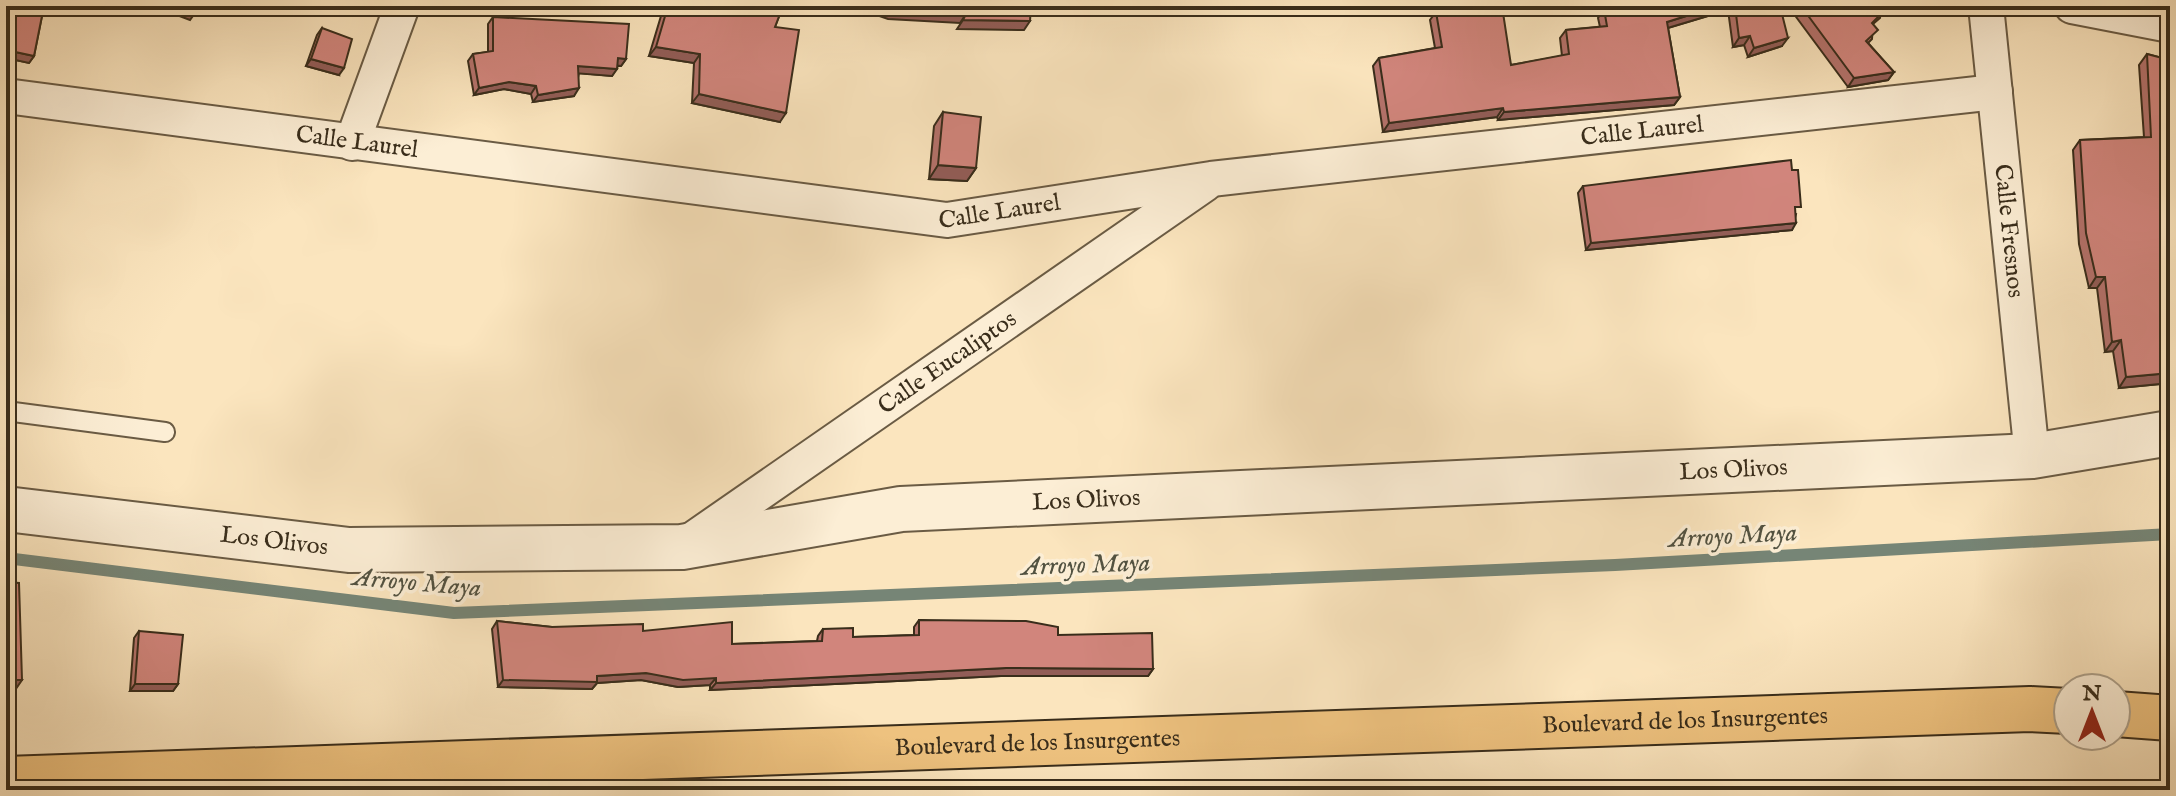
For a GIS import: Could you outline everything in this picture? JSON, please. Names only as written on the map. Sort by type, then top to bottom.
[{"type":"highway","name":"Boulevard de los Insurgentes","points":[[6,779],[1998,710],[2052,711]]},
{"type":"highway","points":[[2132,715],[2170,718]]},
{"type":"street","points":[[352,143],[402,6]]},
{"type":"street","name":"Calle Fresnos","points":[[1986,6],[2032,456]]},
{"type":"street","points":[[2072,6],[2170,25]]},
{"type":"street","name":"Calle Laurel","points":[[6,96],[947,220],[1211,179],[1995,92]]},
{"type":"street","name":"Calle Eucaliptos","points":[[682,547],[1211,179]]},
{"type":"street","name":"Los Olivos","points":[[6,509],[349,550],[682,547],[901,509],[2032,456],[2170,433]]},
{"type":"lane","points":[[6,411],[165,432]]},
{"type":"green space","points":[[2112,781],[2170,786],[2170,790],[1746,790]]},
{"type":"building","points":[[13,6],[44,6],[34,56],[6,50],[6,30]]},
{"type":"building","points":[[176,6],[198,6],[195,13]]},
{"type":"building","points":[[668,6],[783,6],[775,27],[799,30],[786,113],[699,94],[700,54],[656,47]]},
{"type":"building","points":[[881,6],[1031,6],[1030,21],[963,20],[966,14],[894,10]]},
{"type":"building","points":[[1472,6],[1502,6],[1511,65],[1569,54],[1566,30],[1607,26],[1604,9],[1718,6],[1667,22],[1680,97],[1504,112],[1503,108],[1389,123],[1379,58],[1442,47],[1436,12]]},
{"type":"building","points":[[1735,6],[1780,6],[1788,38],[1754,48],[1750,36],[1739,38]]},
{"type":"building","points":[[1801,6],[1882,6],[1886,9],[1872,23],[1878,30],[1866,41],[1894,72],[1854,78]]},
{"type":"building","points":[[493,17],[629,24],[626,59],[618,58],[617,69],[578,66],[579,88],[538,95],[536,86],[509,82],[479,88],[473,54],[493,51]]},
{"type":"building","points":[[322,28],[352,39],[344,68],[311,59]]},
{"type":"building","points":[[2147,54],[2170,60],[2170,373],[2126,377],[2121,340],[2112,342],[2105,277],[2096,277],[2086,233],[2080,140],[2151,137]]},
{"type":"building","points":[[943,112],[981,117],[976,168],[938,165]]},
{"type":"building","points":[[1791,160],[1792,170],[1798,170],[1801,207],[1795,207],[1796,223],[1591,243],[1583,186]]},
{"type":"building","points":[[6,582],[19,583],[22,680],[6,680]]},
{"type":"building","points":[[919,620],[1026,621],[1058,627],[1058,635],[1152,633],[1153,669],[1006,668],[716,683],[716,678],[683,680],[646,673],[597,676],[597,682],[503,680],[497,621],[552,627],[643,624],[643,631],[732,622],[732,644],[822,641],[823,629],[853,628],[853,637],[919,635]]},
{"type":"building","points":[[139,631],[183,635],[178,684],[135,684]]},
{"type":"waterway","name":"Arroyo Maya","points":[[6,558],[454,613],[1615,565],[2170,534]]}]
